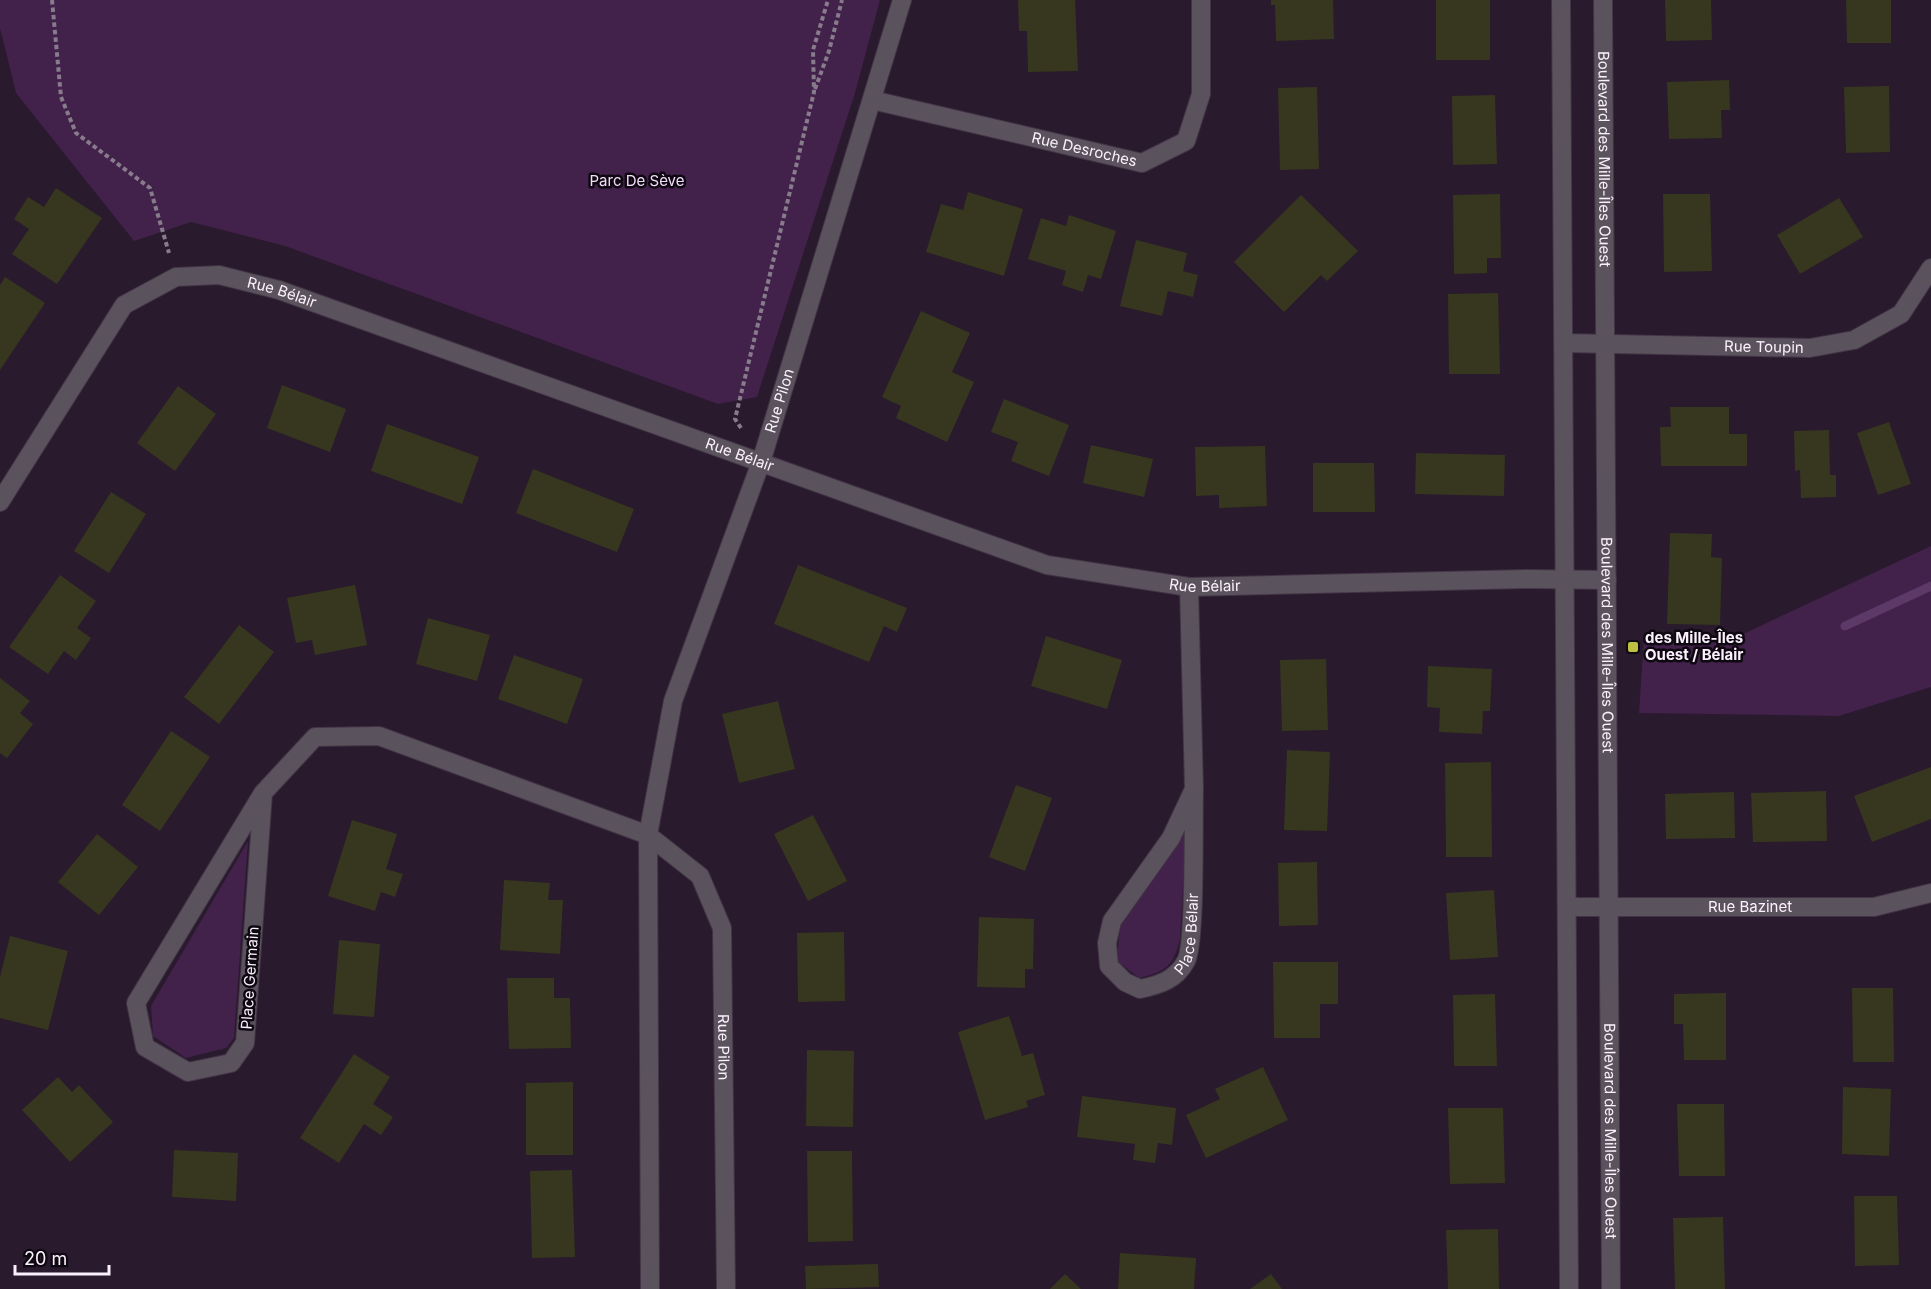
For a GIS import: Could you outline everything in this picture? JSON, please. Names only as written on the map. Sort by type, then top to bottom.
[{"type":"street","name":"Rue Pilon","points":[[650,1289],[648,834],[673,701],[761,462],[902,0]]},
{"type":"street","name":"Rue Desroches","points":[[872,100],[1142,163],[1186,141],[1201,94],[1201,0]]},
{"type":"street","points":[[1561,0],[1569,1289]]},
{"type":"street","name":"Boulevard des Mille-Îles Ouest","points":[[1603,0],[1611,1289]]},
{"type":"street","name":"Rue Toupin","points":[[1564,343],[1810,348],[1854,340],[1901,314],[1931,268]]},
{"type":"street","name":"Rue Bélair","points":[[0,502],[124,305],[176,277],[219,275],[279,290],[1047,565],[1189,587],[1607,580]]},
{"type":"street","name":"Place Bélair","points":[[1189,587],[1194,789],[1191,926],[1187,960],[1174,977],[1161,984],[1140,989],[1125,982],[1109,966],[1107,943],[1112,921],[1171,838],[1194,789]]},
{"type":"street","name":"Place Germain","points":[[263,793],[245,1043],[231,1063],[188,1072],[145,1047],[136,1003],[263,793],[315,737],[379,736],[648,834]]},
{"type":"street","name":"Rue Pilon","points":[[648,834],[700,876],[722,928],[726,1289]]},
{"type":"street","name":"Rue Bazinet","points":[[1567,907],[1874,907],[1931,893]]},
{"type":"path","points":[[52,0],[61,97],[76,133],[150,188],[176,277]]},
{"type":"path","points":[[814,92],[813,50],[828,0]]},
{"type":"path","points":[[761,462],[735,419],[814,92],[829,51],[842,0]]},
{"type":"green space","name":"Parc De Sève","points":[[0,0],[880,0],[855,93],[757,397],[718,404],[285,246],[191,222],[134,241],[16,93],[0,28]]},
{"type":"green space","points":[[1931,546],[1931,687],[1839,716],[1639,713],[1644,637],[1728,641]]},
{"type":"green space","points":[[1187,820],[1180,939],[1174,956],[1167,966],[1156,973],[1139,978],[1117,961],[1120,923]]},
{"type":"green space","points":[[248,841],[234,1038],[226,1048],[186,1058],[153,1036],[151,1006]]},
{"type":"building","points":[[1018,0],[1075,0],[1078,71],[1028,72],[1027,31],[1019,31]]},
{"type":"building","points":[[1271,0],[1333,0],[1334,39],[1276,41],[1275,5],[1271,5]]},
{"type":"building","points":[[1436,0],[1490,0],[1490,60],[1436,60]]},
{"type":"building","points":[[1665,0],[1711,0],[1712,40],[1666,41]]},
{"type":"building","points":[[1846,0],[1891,0],[1891,43],[1847,43]]},
{"type":"building","points":[[1729,80],[1730,110],[1721,110],[1722,138],[1669,139],[1667,82]]},
{"type":"building","points":[[1889,86],[1890,152],[1846,153],[1844,87]]},
{"type":"building","points":[[1317,87],[1319,169],[1280,170],[1278,88]]},
{"type":"building","points":[[1495,95],[1497,164],[1453,165],[1452,96]]},
{"type":"building","points":[[56,188],[102,218],[57,284],[12,254],[29,229],[14,219],[28,197],[44,207]]},
{"type":"building","points":[[968,192],[1023,209],[1004,276],[926,252],[941,204],[963,210]]},
{"type":"building","points":[[1500,194],[1501,258],[1487,258],[1487,273],[1454,274],[1453,195]]},
{"type":"building","points":[[1663,194],[1710,194],[1712,271],[1664,272]]},
{"type":"building","points":[[1301,195],[1358,251],[1327,281],[1321,275],[1284,312],[1234,262]]},
{"type":"building","points":[[1839,198],[1863,237],[1800,274],[1777,235]]},
{"type":"building","points":[[1069,215],[1116,231],[1101,279],[1088,275],[1083,292],[1062,285],[1066,271],[1028,259],[1041,218],[1066,226]]},
{"type":"building","points":[[1136,240],[1187,253],[1183,271],[1198,275],[1193,297],[1168,291],[1162,316],[1120,306]]},
{"type":"building","points":[[5,277],[45,303],[0,370],[0,285]]},
{"type":"building","points":[[1498,293],[1500,374],[1449,374],[1448,294]]},
{"type":"building","points":[[921,311],[970,333],[952,372],[974,382],[947,442],[896,418],[901,406],[882,397]]},
{"type":"building","points":[[282,385],[346,409],[330,452],[267,428]]},
{"type":"building","points":[[178,386],[216,414],[175,471],[137,443]]},
{"type":"building","points":[[1004,399],[1069,425],[1049,476],[1011,461],[1018,442],[991,432]]},
{"type":"building","points":[[1670,407],[1729,407],[1729,434],[1747,434],[1747,466],[1661,466],[1660,427],[1671,427]]},
{"type":"building","points":[[1889,422],[1911,484],[1878,495],[1857,433]]},
{"type":"building","points":[[387,424],[479,457],[462,504],[371,471]]},
{"type":"building","points":[[1829,430],[1830,475],[1836,475],[1836,497],[1801,498],[1800,470],[1795,471],[1794,431]]},
{"type":"building","points":[[1091,445],[1153,459],[1144,497],[1083,483]]},
{"type":"building","points":[[1265,446],[1267,506],[1219,508],[1219,495],[1196,496],[1195,447]]},
{"type":"building","points":[[1416,453],[1505,455],[1504,496],[1415,494]]},
{"type":"building","points":[[1313,463],[1374,463],[1375,512],[1313,512]]},
{"type":"building","points":[[533,469],[634,509],[617,552],[516,513]]},
{"type":"building","points":[[111,492],[146,514],[109,573],[74,551]]},
{"type":"building","points":[[1670,533],[1712,534],[1711,557],[1722,558],[1720,625],[1667,624]]},
{"type":"building","points":[[798,565],[907,608],[897,632],[884,626],[869,662],[774,624]]},
{"type":"building","points":[[60,575],[96,601],[77,628],[91,638],[76,660],[64,651],[48,674],[9,647]]},
{"type":"building","points":[[355,585],[367,645],[315,655],[312,640],[296,643],[287,598]]},
{"type":"building","points":[[428,618],[490,635],[477,681],[416,664]]},
{"type":"building","points":[[239,625],[274,652],[219,724],[184,697]]},
{"type":"building","points":[[1046,636],[1122,660],[1107,709],[1031,686]]},
{"type":"building","points":[[514,655],[583,679],[567,724],[498,699]]},
{"type":"building","points":[[1326,659],[1328,730],[1282,731],[1280,660]]},
{"type":"building","points":[[1428,666],[1492,669],[1490,711],[1483,711],[1482,734],[1439,732],[1440,708],[1427,707]]},
{"type":"building","points":[[0,678],[30,701],[20,713],[33,724],[7,758],[0,753]]},
{"type":"building","points":[[778,701],[795,769],[739,783],[722,714]]},
{"type":"building","points":[[171,731],[210,757],[160,831],[122,805]]},
{"type":"building","points":[[1287,750],[1330,752],[1327,831],[1284,830]]},
{"type":"building","points":[[1491,762],[1492,857],[1446,857],[1445,763]]},
{"type":"building","points":[[1931,767],[1931,819],[1872,842],[1854,796]]},
{"type":"building","points":[[1016,785],[1052,798],[1025,871],[989,857]]},
{"type":"building","points":[[1826,791],[1827,841],[1753,842],[1751,793]]},
{"type":"building","points":[[1734,792],[1735,838],[1666,839],[1665,794]]},
{"type":"building","points":[[813,815],[847,881],[808,901],[774,834]]},
{"type":"building","points":[[352,820],[397,834],[386,869],[403,874],[395,897],[381,892],[375,911],[328,896]]},
{"type":"building","points":[[97,834],[138,867],[99,915],[58,882]]},
{"type":"building","points":[[1317,862],[1318,925],[1279,926],[1278,863]]},
{"type":"building","points":[[504,880],[550,883],[548,900],[563,900],[560,954],[500,950]]},
{"type":"building","points":[[1494,890],[1498,957],[1450,960],[1446,893]]},
{"type":"building","points":[[979,917],[1034,919],[1033,969],[1025,969],[1025,988],[977,987]]},
{"type":"building","points":[[844,932],[845,1001],[798,1002],[797,933]]},
{"type":"building","points":[[10,936],[68,951],[48,1030],[0,1018],[0,977]]},
{"type":"building","points":[[339,940],[380,944],[374,1017],[333,1014]]},
{"type":"building","points":[[1273,962],[1338,962],[1338,1004],[1320,1004],[1320,1038],[1274,1038]]},
{"type":"building","points":[[507,978],[554,978],[554,998],[570,998],[571,1048],[509,1049]]},
{"type":"building","points":[[1852,988],[1893,988],[1894,1062],[1853,1062]]},
{"type":"building","points":[[1726,993],[1726,1060],[1684,1060],[1683,1024],[1674,1024],[1674,994]]},
{"type":"building","points":[[1495,994],[1497,1066],[1454,1066],[1453,995]]},
{"type":"building","points":[[1009,1016],[1022,1056],[1033,1053],[1045,1095],[1026,1101],[1028,1107],[985,1120],[958,1032]]},
{"type":"building","points":[[807,1050],[854,1051],[853,1127],[806,1126]]},
{"type":"building","points":[[354,1054],[390,1077],[373,1104],[393,1117],[381,1135],[364,1124],[339,1163],[300,1138]]},
{"type":"building","points":[[1263,1067],[1288,1120],[1206,1158],[1186,1115],[1220,1099],[1215,1089]]},
{"type":"building","points":[[58,1077],[72,1092],[79,1085],[113,1122],[70,1162],[22,1110]]},
{"type":"building","points":[[573,1082],[573,1155],[526,1155],[526,1083]]},
{"type":"building","points":[[1843,1087],[1891,1089],[1889,1156],[1842,1154]]},
{"type":"building","points":[[1082,1096],[1176,1108],[1172,1145],[1158,1143],[1155,1163],[1133,1160],[1135,1144],[1077,1137]]},
{"type":"building","points":[[1677,1104],[1724,1104],[1725,1176],[1679,1176]]},
{"type":"building","points":[[1448,1108],[1503,1108],[1505,1183],[1450,1184]]},
{"type":"building","points":[[174,1150],[238,1153],[236,1201],[172,1197]]},
{"type":"building","points":[[807,1151],[852,1151],[853,1241],[808,1242]]},
{"type":"building","points":[[572,1170],[575,1257],[532,1258],[530,1171]]},
{"type":"building","points":[[1854,1196],[1897,1196],[1899,1265],[1855,1266]]},
{"type":"building","points":[[1723,1217],[1725,1289],[1675,1289],[1673,1218]]},
{"type":"building","points":[[1498,1229],[1499,1289],[1448,1289],[1446,1230]]},
{"type":"building","points":[[1120,1253],[1196,1258],[1194,1289],[1118,1289]]},
{"type":"building","points":[[878,1264],[879,1287],[806,1289],[805,1266]]},
{"type":"building","points":[[1065,1274],[1081,1289],[1050,1289]]},
{"type":"building","points":[[1271,1274],[1282,1289],[1250,1289]]},
{"type":"waterway","points":[[1845,626],[1931,586]]},
{"type":"place","name":"des Mille-Îles Ouest / Bélair","points":[[1633,647]]}]
